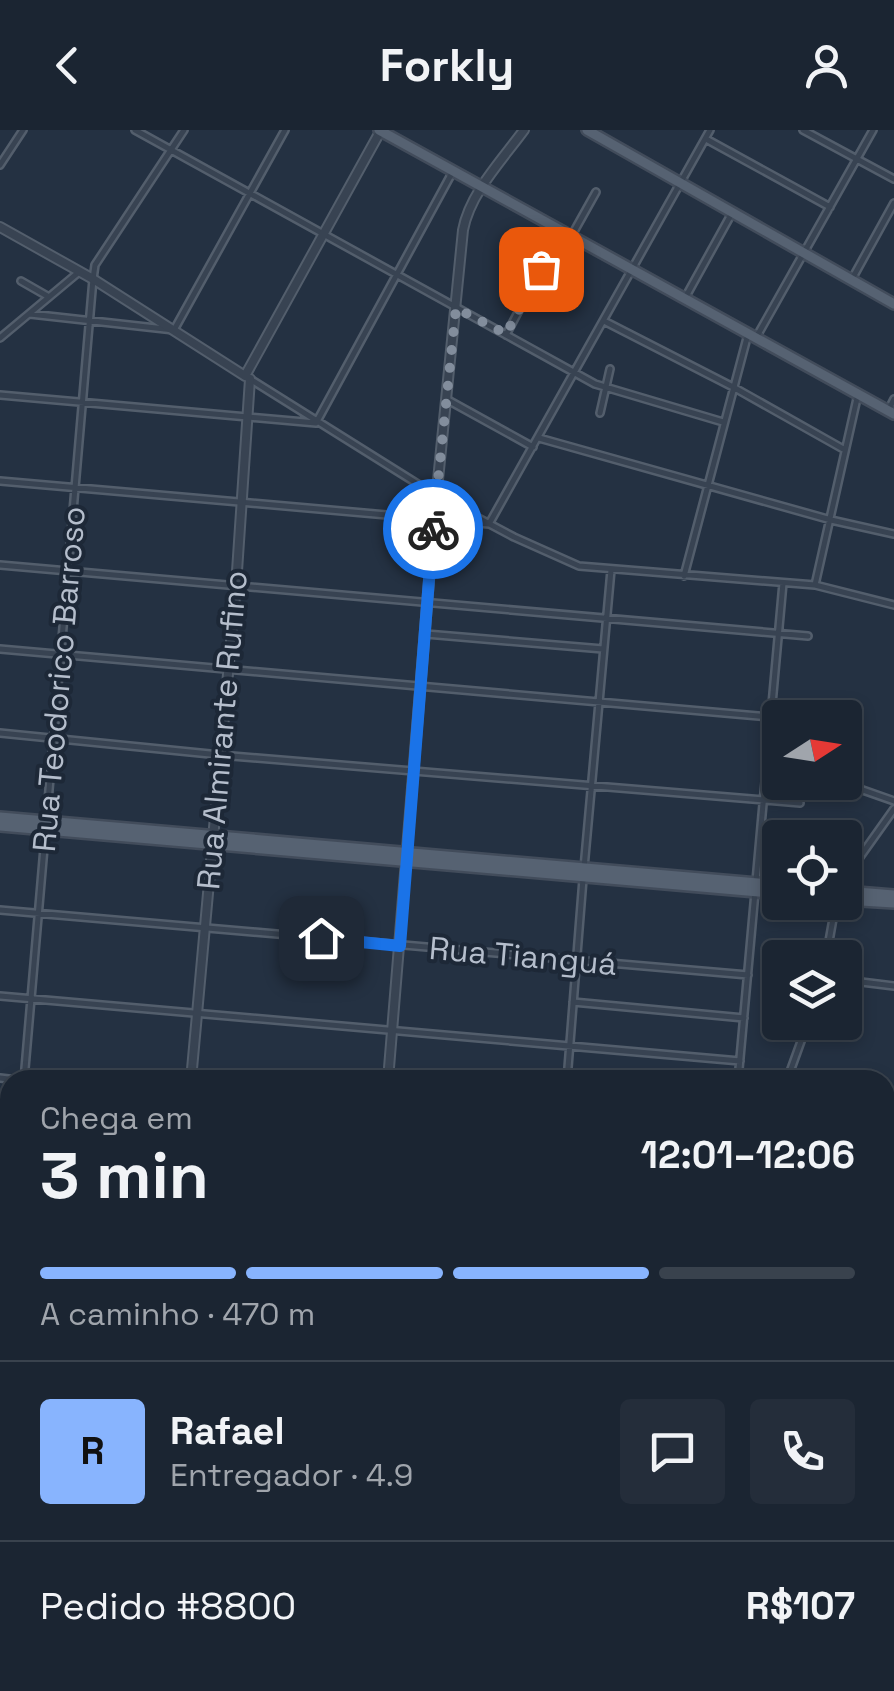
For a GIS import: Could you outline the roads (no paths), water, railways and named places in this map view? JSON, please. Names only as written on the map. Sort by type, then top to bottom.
[{"type":"main road","points":[[380,130],[891,412]]},
{"type":"main road","points":[[588,130],[894,304]]},
{"type":"main road","points":[[0,818],[46,826]]},
{"type":"main road","points":[[0,826],[46,826],[762,889]]},
{"type":"main road","points":[[757,888],[762,887]]},
{"type":"main road","points":[[862,892],[894,895]]},
{"type":"main road","points":[[862,901],[894,903]]},
{"type":"street","points":[[0,165],[23,130]]},
{"type":"street","points":[[135,130],[595,384],[723,422]]},
{"type":"street","points":[[93,278],[95,266],[184,130]]},
{"type":"street","points":[[174,330],[284,130]]},
{"type":"street","points":[[247,378],[380,130]]},
{"type":"street","points":[[389,1070],[434,520],[464,222],[482,187],[524,130]]},
{"type":"street","points":[[608,142],[614,130]]},
{"type":"street","points":[[489,524],[710,130]]},
{"type":"street","points":[[804,130],[894,179]]},
{"type":"street","points":[[684,576],[723,422],[752,336],[873,130]]},
{"type":"street","points":[[706,139],[830,206]]},
{"type":"street","points":[[316,423],[453,171]]},
{"type":"street","points":[[572,235],[596,192]]},
{"type":"street","points":[[852,279],[894,204]]},
{"type":"street","points":[[685,298],[732,213]]},
{"type":"street","points":[[0,227],[93,278],[316,423],[437,496],[579,566],[815,585],[894,605]]},
{"type":"street","points":[[506,334],[541,269]]},
{"type":"street","points":[[0,338],[79,272]]},
{"type":"street","name":"Rua Teodorico Barroso","points":[[21,1070],[31,999],[93,278]]},
{"type":"street","points":[[21,280],[49,298]]},
{"type":"street","points":[[30,314],[174,330]]},
{"type":"street","points":[[604,321],[845,450]]},
{"type":"street","points":[[600,413],[610,369]]},
{"type":"street","name":"Rua Almirante Rufino","points":[[191,1070],[236,586],[249,419],[247,378]]},
{"type":"street","points":[[815,585],[858,394]]},
{"type":"street","points":[[0,396],[316,423]]},
{"type":"street","points":[[446,399],[533,447]]},
{"type":"street","points":[[891,412],[894,399]]},
{"type":"street","points":[[539,438],[894,534]]},
{"type":"street","points":[[0,481],[489,524]]},
{"type":"street","points":[[0,565],[808,636]]},
{"type":"street","points":[[567,1070],[612,569]]},
{"type":"street","points":[[777,700],[783,583]]},
{"type":"street","points":[[426,634],[604,650]]},
{"type":"street","points":[[0,650],[762,716]]},
{"type":"street","points":[[0,733],[762,800]]},
{"type":"street","points":[[862,790],[894,802]]},
{"type":"street","points":[[739,1070],[764,800],[800,803]]},
{"type":"street","points":[[862,855],[894,809]]},
{"type":"street","points":[[885,824],[894,824]]},
{"type":"street","name":"Rua Tianguá","points":[[0,910],[748,975]]},
{"type":"street","points":[[862,982],[894,986]]},
{"type":"street","points":[[0,996],[740,1061]]},
{"type":"street","points":[[574,1002],[744,1018]]},
{"type":"street","points":[[791,1070],[801,1040]]}]
